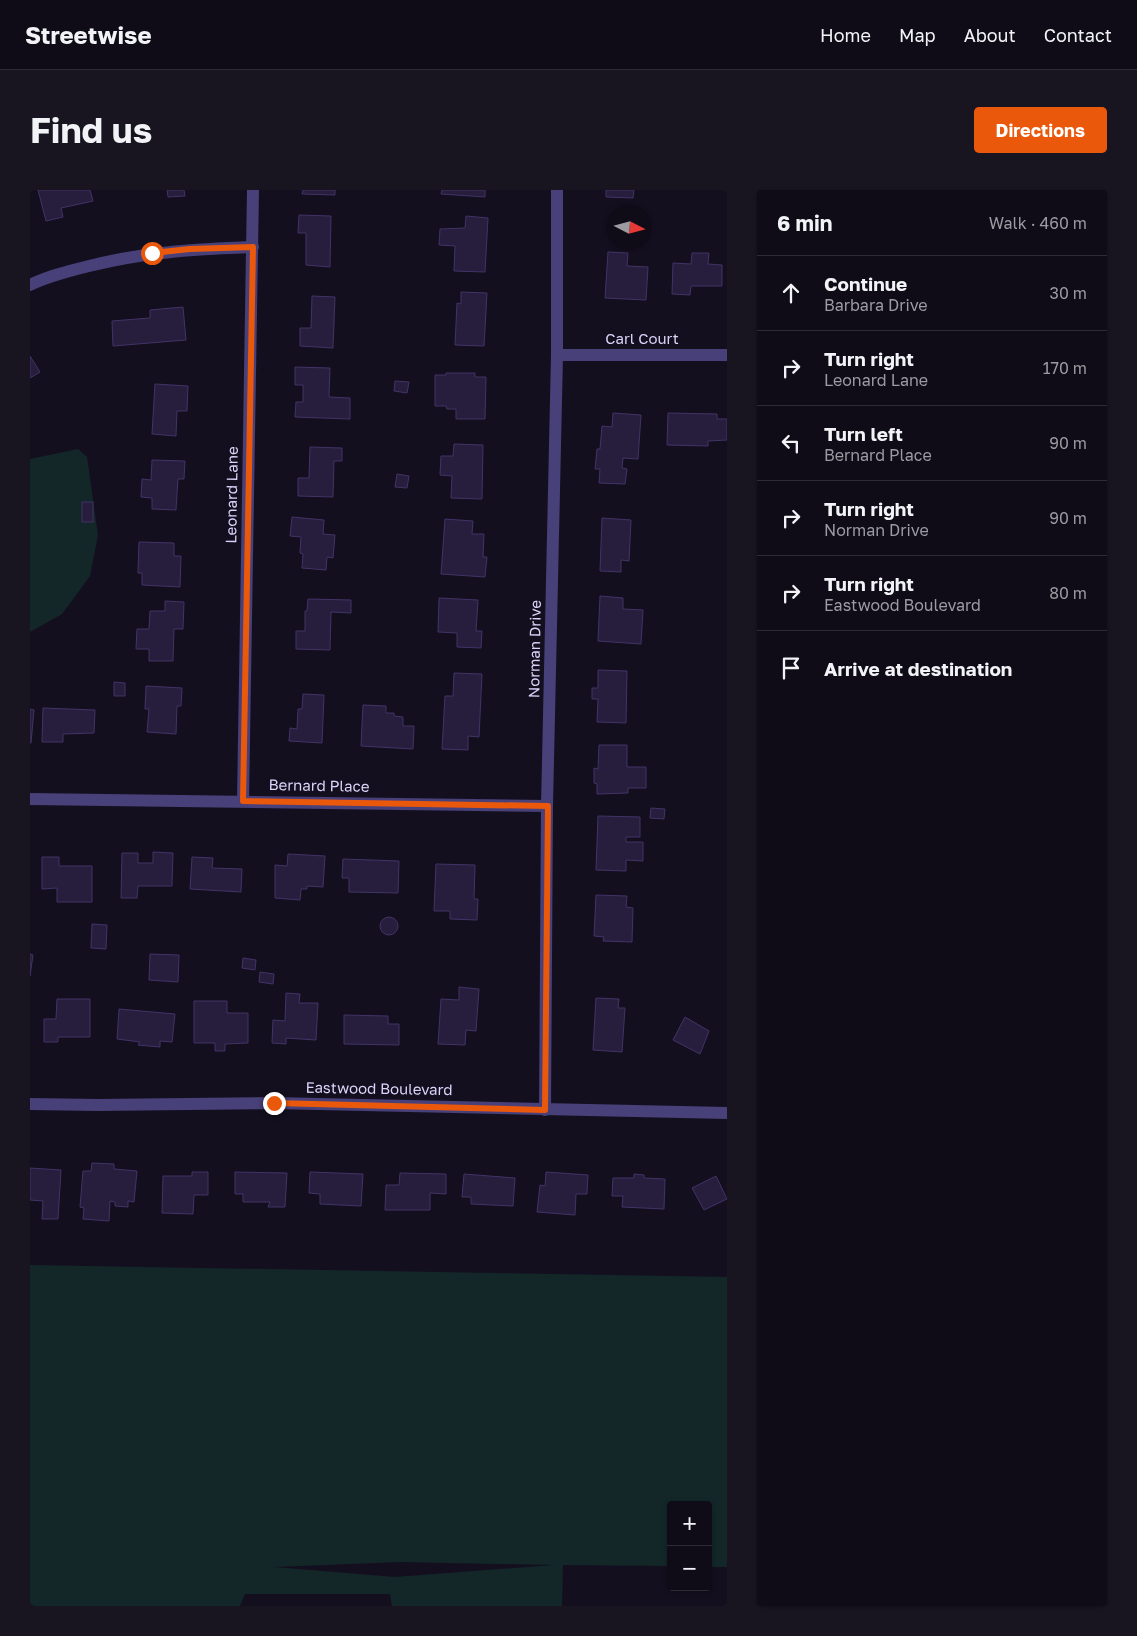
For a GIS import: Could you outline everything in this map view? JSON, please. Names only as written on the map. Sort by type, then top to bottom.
[{"type":"street","name":"Leonard Lane","points":[[243,801],[253,190]]},
{"type":"street","name":"Norman Drive","points":[[545,1110],[548,806],[557,355],[557,190]]},
{"type":"street","points":[[30,285],[72,270],[152,253],[190,249],[253,247]]},
{"type":"street","name":"Carl Court","points":[[557,355],[727,355]]},
{"type":"street","name":"Bernard Place","points":[[30,798],[548,806]]},
{"type":"street","name":"Eastwood Boulevard","points":[[30,1104],[274,1103],[727,1113]]},
{"type":"green space","points":[[78,449],[87,457],[98,535],[90,576],[62,614],[30,632],[30,459]]},
{"type":"green space","points":[[30,1265],[727,1277],[727,1567],[712,1567],[712,1501],[667,1501],[667,1566],[563,1565],[562,1606],[392,1606],[390,1594],[245,1594],[240,1606],[30,1606]],"holes":[[[401,1562],[554,1565],[395,1577],[274,1567]]]},
{"type":"building","points":[[38,190],[90,190],[93,201],[61,208],[63,217],[46,221]]},
{"type":"building","points":[[167,190],[184,190],[185,196],[168,197]]},
{"type":"building","points":[[303,190],[335,190],[335,195],[302,194]]},
{"type":"building","points":[[442,190],[485,190],[485,197],[441,194]]},
{"type":"building","points":[[606,190],[634,190],[633,198],[606,197]]},
{"type":"building","points":[[299,215],[331,216],[330,267],[306,265],[306,233],[298,233]]},
{"type":"building","points":[[466,216],[488,218],[485,272],[454,271],[455,246],[439,245],[440,229],[465,228]]},
{"type":"building","points":[[608,252],[628,253],[627,266],[648,267],[646,300],[605,298]]},
{"type":"building","points":[[692,253],[709,253],[708,264],[722,265],[722,286],[691,286],[690,295],[672,294],[673,263],[691,264]]},
{"type":"building","points":[[461,292],[487,293],[484,346],[455,345],[457,303],[461,304]]},
{"type":"building","points":[[312,296],[335,297],[333,348],[300,346],[300,328],[311,328]]},
{"type":"building","points":[[183,307],[186,340],[113,346],[112,321],[150,318],[150,310]]},
{"type":"building","points":[[30,356],[40,372],[30,378]]},
{"type":"building","points":[[295,367],[330,368],[329,397],[350,398],[350,419],[295,417],[296,402],[303,402],[303,385],[295,385]]},
{"type":"building","points":[[446,373],[475,373],[475,377],[486,377],[485,419],[456,419],[456,409],[447,409],[446,406],[435,406],[435,375],[446,375]]},
{"type":"building","points":[[395,381],[409,382],[407,393],[394,391]]},
{"type":"building","points":[[155,384],[188,386],[187,411],[177,411],[176,436],[152,434]]},
{"type":"building","points":[[613,413],[641,415],[638,459],[623,458],[622,468],[627,469],[625,484],[599,483],[600,469],[595,469],[597,449],[600,449],[602,426],[612,427]]},
{"type":"building","points":[[668,413],[717,414],[717,419],[727,419],[727,440],[708,441],[708,446],[667,445]]},
{"type":"building","points":[[454,444],[483,445],[482,499],[451,498],[452,476],[440,475],[441,456],[453,456]]},
{"type":"building","points":[[310,447],[342,448],[342,461],[334,461],[333,497],[298,496],[298,478],[309,478]]},
{"type":"building","points":[[152,460],[185,461],[184,479],[178,479],[176,510],[152,509],[152,498],[141,497],[142,479],[151,480]]},
{"type":"building","points":[[397,474],[409,476],[407,488],[395,487]]},
{"type":"building","points":[[82,502],[93,502],[93,522],[82,522]]},
{"type":"building","points":[[292,517],[324,520],[323,534],[335,535],[333,558],[327,557],[326,570],[302,568],[303,554],[300,553],[301,537],[290,536]]},
{"type":"building","points":[[602,518],[631,520],[629,561],[621,560],[621,572],[600,571]]},
{"type":"building","points":[[445,519],[473,521],[472,534],[484,534],[483,557],[487,557],[485,577],[441,574]]},
{"type":"building","points":[[139,542],[174,543],[174,556],[181,556],[180,587],[142,585],[142,573],[138,573]]},
{"type":"building","points":[[600,596],[623,598],[623,609],[643,610],[641,644],[598,641]]},
{"type":"building","points":[[439,598],[478,600],[476,631],[482,631],[481,648],[457,647],[457,633],[438,632]]},
{"type":"building","points":[[308,599],[351,600],[351,613],[331,612],[330,650],[296,649],[296,631],[305,631],[305,611],[307,611]]},
{"type":"building","points":[[165,601],[184,602],[183,629],[174,629],[173,661],[149,661],[149,649],[136,649],[137,629],[149,629],[150,611],[165,611]]},
{"type":"building","points":[[598,670],[627,671],[626,723],[597,722],[598,699],[592,699],[592,688],[598,688]]},
{"type":"building","points":[[454,673],[482,674],[479,737],[468,736],[468,750],[442,749],[445,696],[453,696]]},
{"type":"building","points":[[114,682],[125,683],[125,696],[114,696]]},
{"type":"building","points":[[146,686],[182,688],[181,706],[177,706],[176,734],[147,732],[149,709],[145,709]]},
{"type":"building","points":[[303,694],[324,695],[322,743],[289,741],[290,728],[297,729],[298,709],[302,709]]},
{"type":"building","points":[[363,705],[386,706],[386,713],[394,713],[394,716],[403,717],[403,726],[414,726],[413,749],[361,746]]},
{"type":"building","points":[[43,708],[95,710],[94,733],[63,734],[63,742],[42,742]]},
{"type":"building","points":[[30,709],[34,710],[31,743],[30,743]]},
{"type":"building","points":[[599,745],[627,745],[627,767],[646,767],[646,788],[628,788],[628,793],[597,794],[597,784],[594,783],[594,768],[598,769]]},
{"type":"building","points":[[651,808],[665,809],[664,819],[650,818]]},
{"type":"building","points":[[598,816],[640,817],[640,837],[626,837],[626,842],[643,842],[643,861],[626,860],[626,871],[596,870]]},
{"type":"building","points":[[153,852],[173,853],[172,886],[138,886],[137,898],[121,898],[122,853],[138,853],[138,863],[153,863]]},
{"type":"building","points":[[288,854],[325,856],[323,887],[307,886],[307,889],[301,889],[300,900],[275,898],[275,865],[287,866]]},
{"type":"building","points":[[42,857],[59,857],[59,866],[92,866],[92,902],[57,902],[57,888],[42,889]]},
{"type":"building","points":[[192,857],[213,858],[212,868],[242,869],[241,892],[190,889]]},
{"type":"building","points":[[343,859],[399,861],[398,893],[349,892],[349,878],[342,878]]},
{"type":"building","points":[[436,864],[475,865],[474,899],[478,899],[477,920],[450,919],[450,911],[434,911]]},
{"type":"building","points":[[596,895],[627,896],[626,907],[633,908],[632,942],[603,941],[604,937],[594,936]]},
{"type":"building","points":[[385,917],[393,917],[398,922],[396,933],[385,935],[380,930],[380,922]]},
{"type":"building","points":[[92,924],[107,925],[106,949],[91,948]]},
{"type":"building","points":[[30,954],[33,955],[30,976]]},
{"type":"building","points":[[150,954],[179,955],[178,982],[149,980]]},
{"type":"building","points":[[243,958],[256,960],[255,970],[242,968]]},
{"type":"building","points":[[260,972],[274,974],[273,984],[259,982]]},
{"type":"building","points":[[459,987],[479,989],[476,1031],[466,1030],[465,1045],[438,1044],[441,999],[459,1000]]},
{"type":"building","points":[[286,993],[300,994],[299,1003],[318,1003],[316,1040],[286,1038],[286,1044],[272,1043],[273,1020],[285,1021]]},
{"type":"building","points":[[596,998],[619,999],[618,1008],[625,1008],[622,1052],[593,1050]]},
{"type":"building","points":[[57,999],[90,999],[90,1037],[58,1037],[58,1042],[44,1042],[44,1019],[56,1019]]},
{"type":"building","points":[[194,1001],[227,1001],[227,1013],[248,1013],[248,1043],[225,1044],[225,1051],[215,1051],[215,1043],[194,1043]]},
{"type":"building","points":[[119,1009],[175,1014],[172,1042],[160,1041],[160,1047],[138,1045],[140,1042],[117,1039]]},
{"type":"building","points":[[344,1015],[388,1016],[388,1024],[399,1024],[399,1045],[344,1044]]},
{"type":"building","points":[[685,1017],[709,1031],[700,1054],[673,1040]]},
{"type":"building","points":[[92,1163],[114,1164],[114,1169],[137,1171],[134,1202],[128,1201],[128,1207],[115,1206],[115,1202],[110,1201],[109,1221],[83,1219],[84,1208],[80,1207],[83,1171],[91,1171]]},
{"type":"building","points":[[30,1168],[61,1170],[58,1219],[42,1219],[43,1201],[30,1200]]},
{"type":"building","points":[[192,1172],[208,1172],[208,1195],[194,1195],[193,1214],[162,1213],[163,1176],[192,1176]]},
{"type":"building","points":[[235,1172],[287,1173],[285,1207],[268,1207],[270,1202],[243,1202],[243,1194],[235,1194]]},
{"type":"building","points":[[310,1172],[363,1174],[361,1206],[320,1204],[320,1194],[309,1193]]},
{"type":"building","points":[[546,1172],[588,1175],[587,1194],[576,1194],[575,1215],[537,1212],[540,1185],[545,1186]]},
{"type":"building","points":[[400,1173],[446,1174],[446,1194],[430,1193],[430,1210],[385,1210],[386,1185],[399,1185]]},
{"type":"building","points":[[464,1174],[515,1178],[513,1206],[471,1204],[471,1197],[462,1197]]},
{"type":"building","points":[[634,1174],[644,1175],[644,1178],[665,1179],[664,1209],[622,1207],[623,1196],[612,1196],[613,1178],[634,1178]]},
{"type":"building","points":[[716,1176],[727,1199],[704,1210],[692,1188]]},
{"type":"route","points":[[152,253],[190,249],[253,247],[243,801],[548,806],[545,1110],[274,1103]]}]
